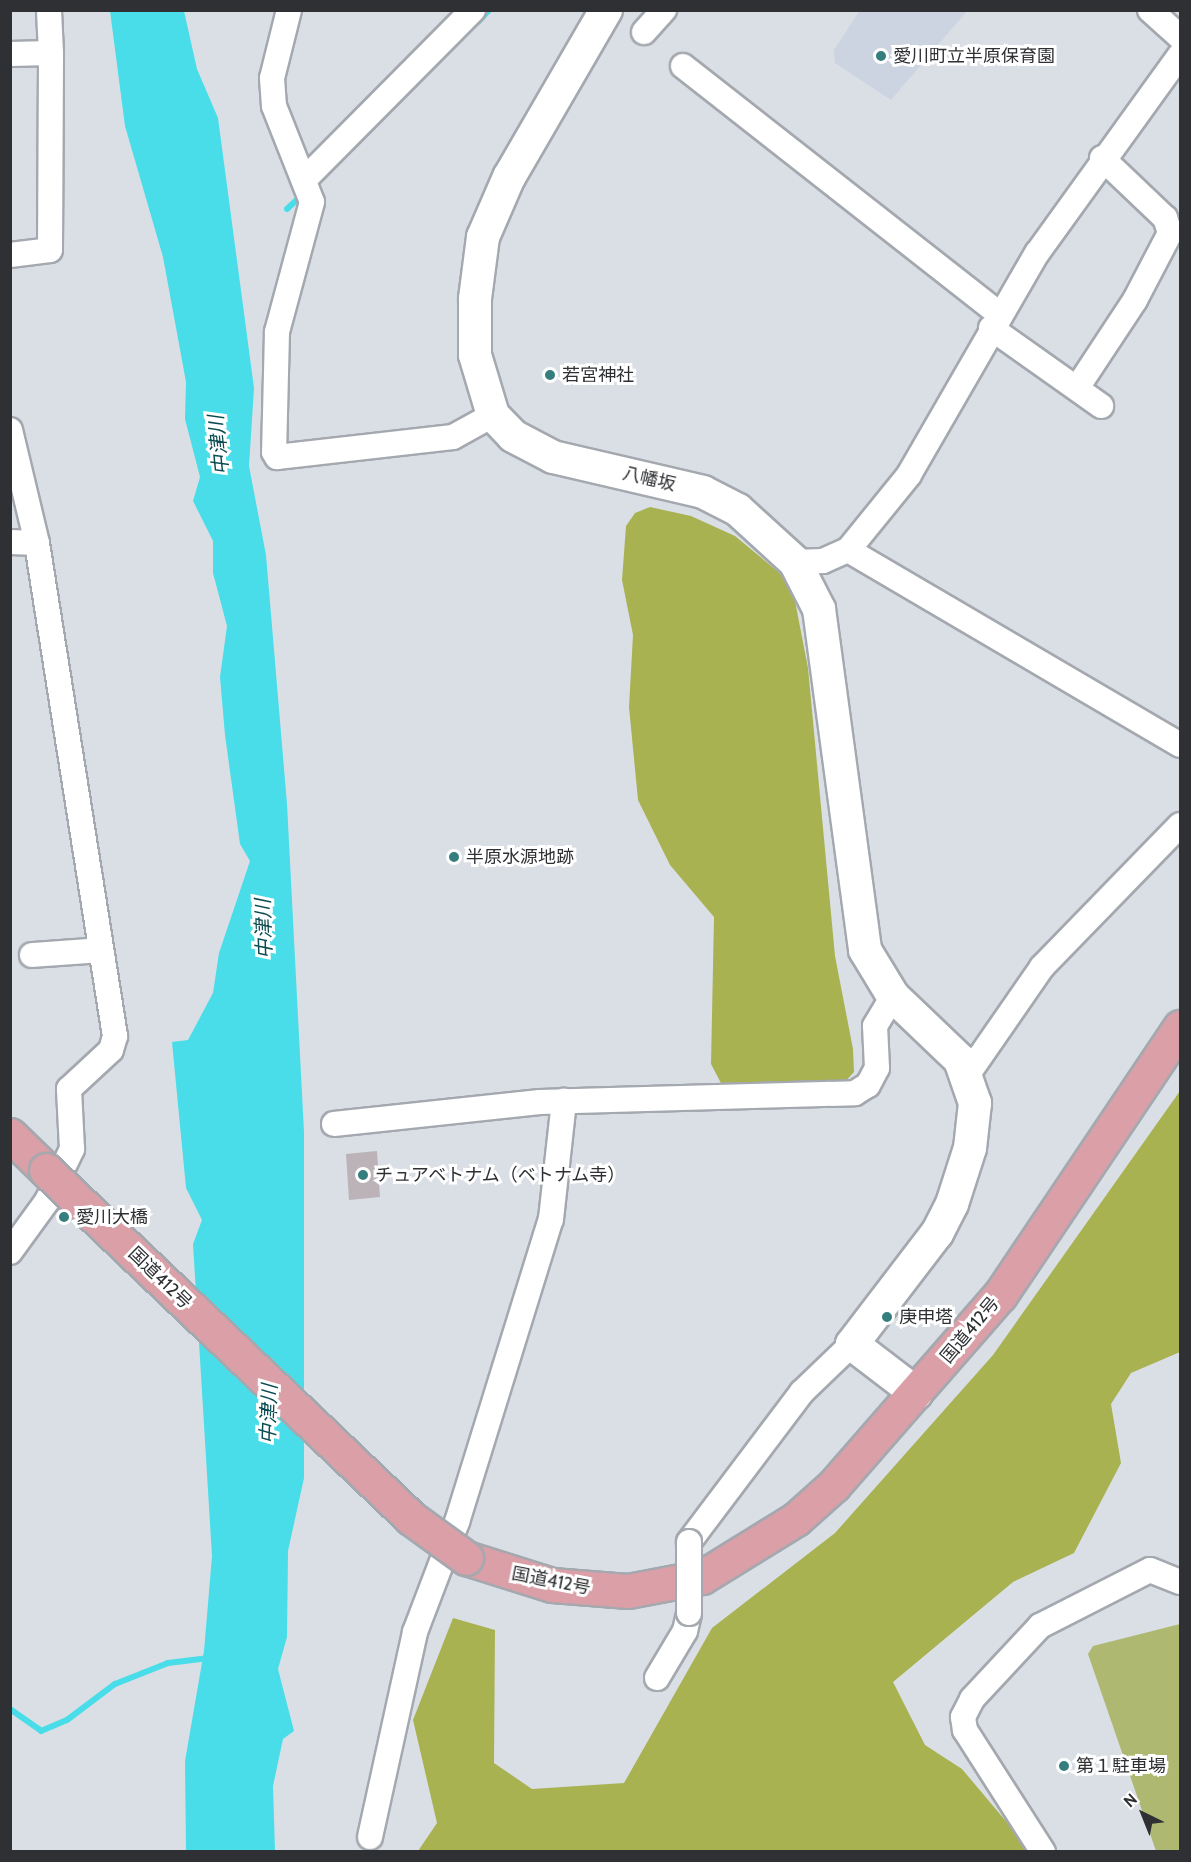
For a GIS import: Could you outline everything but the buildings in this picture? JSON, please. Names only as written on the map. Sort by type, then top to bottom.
[{"type":"highway","name":"国道412号","points":[[10,1135],[411,1518],[465,1558],[586,1590],[628,1591],[702,1577],[796,1519],[916,1393],[1000,1295],[1180,1027]]},
{"type":"street","points":[[10,255],[50,250],[51,53],[49,10]]},
{"type":"street","points":[[289,10],[272,78],[274,106],[312,202],[277,332],[277,457],[453,437],[493,416],[475,355],[474,299],[483,237],[509,177],[606,10]]},
{"type":"street","points":[[304,180],[472,10]]},
{"type":"street","points":[[644,32],[664,10]]},
{"type":"street","points":[[1150,10],[1180,37]]},
{"type":"street","points":[[10,54],[51,53]]},
{"type":"street","points":[[795,562],[824,561],[848,550],[909,475],[995,320],[1102,158],[1180,55]]},
{"type":"street","points":[[683,66],[1101,406]]},
{"type":"street","points":[[1077,388],[1135,300],[1170,233],[1166,218],[1102,158]]},
{"type":"street","name":"八幡坂","points":[[493,416],[513,436],[542,453],[703,492],[759,524],[795,562],[825,631],[865,950],[893,996],[942,1040],[968,1074]]},
{"type":"street","points":[[10,430],[37,543],[114,1044],[69,1089],[72,1149],[47,1201],[10,1252]]},
{"type":"street","points":[[10,542],[37,543]]},
{"type":"street","points":[[848,550],[1180,745]]},
{"type":"street","points":[[657,1678],[685,1631],[688,1613],[689,1542],[802,1392],[852,1344],[937,1233],[952,1204],[974,1132],[968,1074],[1042,967],[1180,825]]},
{"type":"street","points":[[32,955],[101,950]]},
{"type":"street","points":[[334,1124],[564,1101],[855,1094],[868,1085],[877,1068],[875,1026],[893,996]]},
{"type":"street","points":[[370,1837],[415,1632],[457,1522],[551,1219],[564,1101]]},
{"type":"street","points":[[852,1344],[916,1393]]},
{"type":"street","points":[[1043,1851],[965,1730],[963,1717],[972,1699],[1040,1626],[1150,1570],[1180,1582]]},
{"type":"shaded area","name":"愛川町立半原保育園","points":[[860,10],[967,11],[891,100],[835,63],[834,50]]},
{"type":"green space","points":[[650,507],[691,516],[735,536],[782,575],[795,601],[808,668],[835,956],[853,1049],[854,1072],[842,1085],[723,1087],[711,1064],[714,917],[670,865],[638,800],[629,707],[633,635],[622,580],[626,526],[635,513]]},
{"type":"green space","points":[[1180,1091],[1180,1352],[1131,1373],[1111,1404],[1121,1463],[1074,1553],[1013,1582],[893,1682],[925,1745],[962,1769],[1031,1851],[418,1851],[437,1823],[413,1720],[453,1618],[495,1630],[494,1763],[532,1789],[624,1783],[712,1628],[835,1533],[993,1355]]},
{"type":"green space","points":[[1180,1624],[1180,1851],[1156,1851],[1088,1654],[1093,1646]]},
{"type":"water","name":"中津川","points":[[110,11],[184,11],[197,69],[218,118],[254,388],[249,466],[266,555],[287,804],[304,1132],[304,1478],[288,1551],[287,1637],[278,1669],[294,1731],[283,1739],[273,1786],[275,1851],[186,1851],[185,1761],[204,1651],[212,1556],[193,1244],[202,1220],[186,1188],[172,1042],[188,1040],[213,993],[219,953],[250,861],[240,844],[225,735],[220,677],[227,626],[213,573],[213,541],[193,501],[200,477],[185,419],[186,382],[163,257],[125,126]]},
{"type":"waterway","points":[[478,22],[489,10]]},
{"type":"waterway","points":[[287,209],[302,195]]},
{"type":"waterway","points":[[10,1709],[41,1731],[67,1720],[115,1684],[168,1663],[209,1658]]},
{"type":"place","name":"愛川町立半原保育園","points":[[881,56]]},
{"type":"place","name":"若宮神社","points":[[550,375]]},
{"type":"place","name":"半原水源地跡","points":[[454,857]]},
{"type":"place","name":"チュアベトナム（ベトナム寺）","points":[[363,1175]]},
{"type":"place","name":"愛川大橋","points":[[64,1217]]},
{"type":"place","name":"庚申塔","points":[[887,1317]]},
{"type":"place","name":"第１駐車場","points":[[1064,1766]]}]
